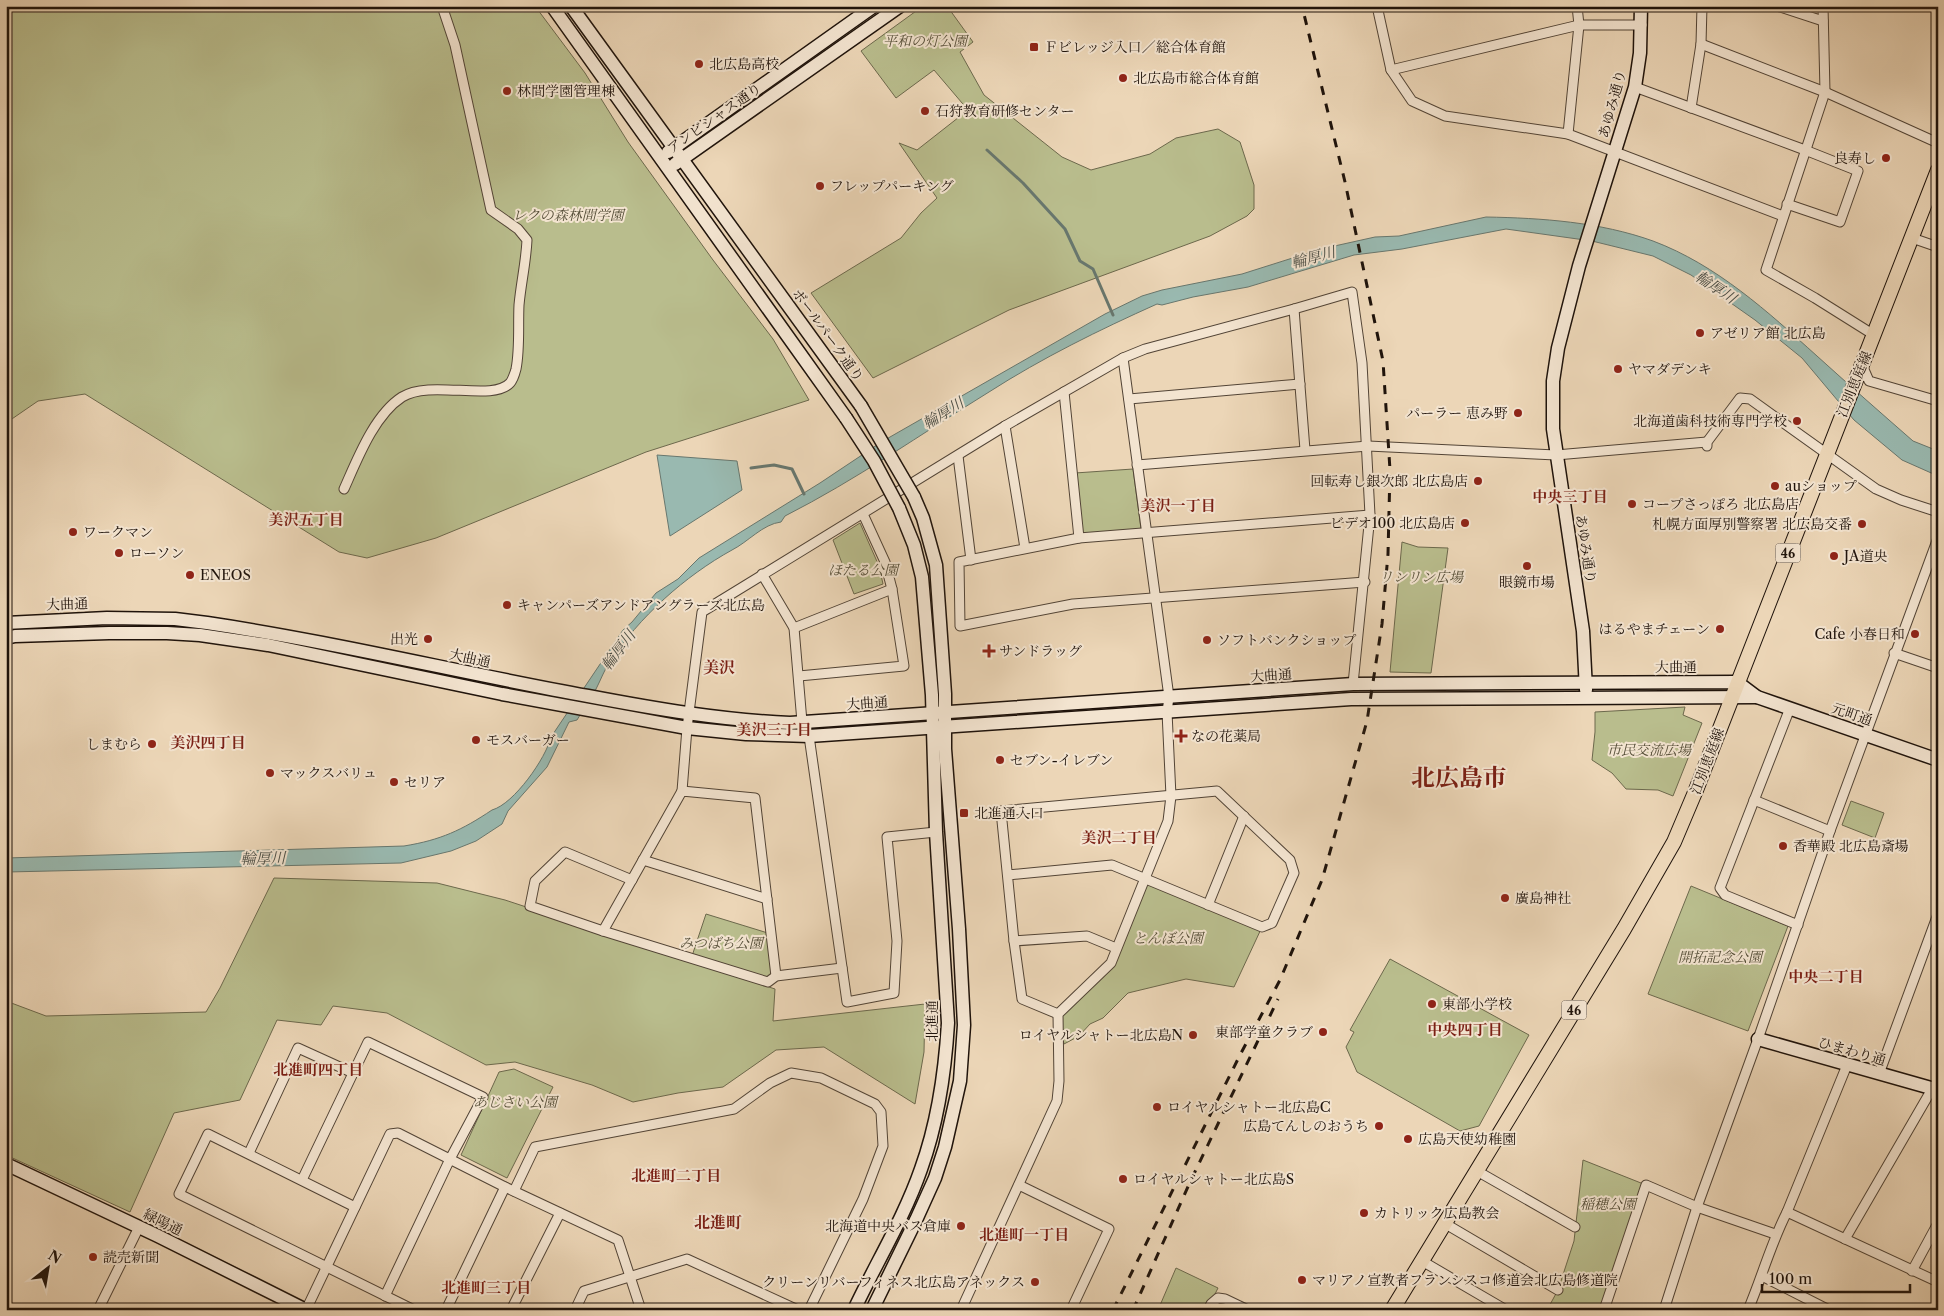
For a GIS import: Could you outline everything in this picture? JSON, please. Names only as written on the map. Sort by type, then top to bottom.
[{"type":"main road","name":"江別恵庭線","points":[[1392,1310],[1624,929],[1674,842],[1938,170]]},
{"type":"street","points":[[344,489],[359,455],[383,414],[402,397],[418,390],[433,388],[495,391],[510,384],[516,370],[520,302],[527,240],[518,229],[491,210],[455,45],[442,6]]},
{"type":"street","name":"ボールパーク通り","points":[[552,6],[846,418],[874,461],[899,508],[914,545],[922,577],[939,714]]},
{"type":"street","name":"ボールパーク通り","points":[[571,6],[861,406],[914,497],[936,565],[939,728]]},
{"type":"street","name":"アンビシャス通り","points":[[664,164],[874,6]]},
{"type":"street","name":"アンビシャス通り","points":[[678,153],[900,6]]},
{"type":"street","points":[[1377,6],[1391,70],[1412,101],[1445,116],[1568,134],[1783,216]]},
{"type":"street","points":[[1568,134],[1579,25],[1577,6]]},
{"type":"street","name":"あゆみ通り","points":[[1588,697],[1585,684],[1583,631],[1552,429],[1553,381],[1558,348],[1581,259],[1635,87],[1640,53],[1641,6]]},
{"type":"street","points":[[1691,108],[1701,44],[1702,6]]},
{"type":"street","points":[[1777,6],[1823,21]]},
{"type":"street","points":[[1822,6],[1825,92],[1766,270],[1874,335]]},
{"type":"street","points":[[1391,70],[1579,25],[1642,25]]},
{"type":"street","points":[[1701,44],[1825,92],[1938,142]]},
{"type":"street","points":[[1635,87],[1805,150],[1858,172],[1840,222],[1787,204]]},
{"type":"street","points":[[1912,238],[1938,247]]},
{"type":"street","points":[[603,931],[682,791],[702,612],[1005,426],[1123,358],[1144,349],[1352,292],[1362,363],[1368,446],[1370,515],[1365,582],[1353,684]]},
{"type":"street","points":[[1294,309],[1305,450]]},
{"type":"street","points":[[961,1310],[1057,1101],[1059,1081],[1058,1014],[1111,963],[1143,879],[1168,821],[1171,796],[1167,712],[1169,697],[1123,358]]},
{"type":"street","points":[[1860,368],[1869,381],[1938,402]]},
{"type":"street","points":[[1128,399],[1300,384]]},
{"type":"street","points":[[1064,392],[1079,538]]},
{"type":"street","points":[[1137,465],[1368,446],[1556,455],[1707,444],[1740,398],[1750,399],[1876,489],[1901,500],[1938,512]]},
{"type":"street","points":[[1005,426],[1025,548]]},
{"type":"street","points":[[958,456],[971,560]]},
{"type":"street","points":[[799,676],[904,666],[892,589],[885,562],[863,514]]},
{"type":"street","points":[[1365,582],[1073,604],[960,626],[959,562],[1079,538],[1370,515]]},
{"type":"street","points":[[1664,1310],[1697,1207],[1830,831],[1894,653],[1938,538]]},
{"type":"street","points":[[762,574],[794,628],[802,722],[809,736],[847,1002],[894,993],[897,941],[887,837],[936,832]]},
{"type":"street","points":[[794,628],[892,589]]},
{"type":"street","name":"大曲通","points":[[6,623],[107,618],[175,619],[208,623],[287,637],[552,696],[615,716],[688,728],[746,734],[809,736],[1351,699],[1757,696]]},
{"type":"street","name":"大曲通","points":[[6,638],[109,632],[200,635],[268,645],[502,694],[620,702],[690,715],[746,721],[802,722],[939,714],[1353,684],[1738,682]]},
{"type":"street","points":[[1894,653],[1938,668]]},
{"type":"street","points":[[1738,682],[1757,696]]},
{"type":"street","name":"元町通","points":[[1757,696],[1938,760]]},
{"type":"street","points":[[1790,708],[1720,888],[1725,895],[1798,925]]},
{"type":"street","points":[[872,1310],[935,1178],[945,1147],[960,1081],[964,1025],[959,929],[945,750],[939,728]]},
{"type":"street","name":"北進通","points":[[854,1310],[921,1169],[937,1114],[942,1089],[948,1024],[936,832],[939,728]]},
{"type":"street","points":[[682,791],[755,798],[776,976]]},
{"type":"street","points":[[1008,875],[1112,865],[1262,927],[1272,923],[1294,873],[1290,860],[1217,791],[1001,811],[1014,942],[1022,998],[1058,1014]]},
{"type":"street","points":[[1754,800],[1830,831]]},
{"type":"street","points":[[1208,905],[1244,816]]},
{"type":"street","points":[[632,880],[565,852],[535,881],[530,906],[603,931],[768,982],[776,976],[842,968]]},
{"type":"street","points":[[643,860],[767,899]]},
{"type":"street","points":[[1879,1074],[1938,914]]},
{"type":"street","points":[[1014,942],[1087,936],[1116,948]]},
{"type":"street","name":"ひまわり通","points":[[1758,1038],[1935,1090]]},
{"type":"street","points":[[302,1180],[368,1042],[483,1097],[450,1159],[385,1296]]},
{"type":"street","points":[[249,1153],[298,1048],[353,1073]]},
{"type":"street","points":[[1748,1310],[1776,1234],[1787,1212],[1847,1065]]},
{"type":"street","points":[[446,1310],[509,1189],[535,1147],[734,1110],[770,1083],[792,1073],[821,1078],[875,1104],[880,1112],[883,1146],[863,1199],[809,1310]]},
{"type":"street","points":[[1845,1239],[1935,1090]]},
{"type":"street","points":[[306,1310],[390,1134],[398,1132],[509,1189],[618,1240],[641,1310]]},
{"type":"street","points":[[355,1207],[208,1134],[179,1194],[414,1310]]},
{"type":"street","name":"緑陽通","points":[[6,1164],[139,1227],[306,1310]]},
{"type":"street","points":[[1477,1171],[1575,1227]]},
{"type":"street","points":[[1019,1185],[1109,1229],[1071,1310]]},
{"type":"street","points":[[1604,1310],[1646,1185],[1697,1207],[1776,1234]]},
{"type":"street","points":[[1787,1212],[1938,1282]]},
{"type":"street","points":[[510,1310],[560,1213]]},
{"type":"street","points":[[1444,1223],[1558,1290]]},
{"type":"street","points":[[1912,1270],[1938,1224]]},
{"type":"street","points":[[98,1310],[139,1227]]},
{"type":"street","points":[[574,1310],[584,1291],[687,1259],[798,1310]]},
{"type":"street","points":[[1422,1261],[1506,1310]]},
{"type":"street","points":[[1762,1276],[1829,1310]]},
{"type":"street","points":[[1208,1310],[1211,1304],[1218,1298],[1226,1299],[1248,1310]]},
{"type":"green space","name":"レクの森林間学園","points":[[6,6],[535,6],[585,73],[628,142],[773,339],[809,400],[646,452],[436,538],[367,558],[339,552],[85,394],[38,401],[6,423]]},
{"type":"green space","name":"平和の灯公園","points":[[923,6],[947,6],[973,42],[960,52],[984,95],[1062,157],[1091,170],[1150,154],[1176,138],[1218,129],[1240,142],[1254,185],[1254,209],[1247,216],[1210,236],[1009,310],[873,378],[811,293],[901,238],[921,213],[937,198],[899,143],[917,150],[968,110],[934,70],[896,98],[861,51]]},
{"type":"green space","points":[[1133,469],[1141,529],[1082,534],[1075,473]]},
{"type":"green space","name":"ほたる公園","points":[[860,523],[879,566],[883,584],[854,594],[833,540]]},
{"type":"green space","name":"リンリン広場","points":[[1402,542],[1418,547],[1448,548],[1431,673],[1390,672]]},
{"type":"green space","name":"市民交流広場","points":[[1685,707],[1683,715],[1702,723],[1673,796],[1658,790],[1626,789],[1612,773],[1592,760],[1595,712]]},
{"type":"green space","points":[[1851,801],[1884,813],[1875,838],[1842,825]]},
{"type":"green space","points":[[274,878],[437,883],[505,900],[775,989],[773,1021],[925,1004],[924,1052],[915,1104],[824,1047],[776,1050],[723,1087],[633,1102],[592,1085],[515,1062],[486,1065],[387,1013],[333,1006],[321,1025],[277,1020],[240,1100],[174,1113],[130,1212],[6,1155],[6,1001],[46,1016],[206,1012],[220,988]]},
{"type":"green space","name":"とんぼ公園","points":[[1143,879],[1262,927],[1234,987],[1186,979],[1128,993],[1103,1018],[1090,1024],[1079,1036],[1064,1044],[1058,1014],[1111,963]]},
{"type":"green space","name":"開拓記念公園","points":[[1691,886],[1788,926],[1748,1031],[1648,994]]},
{"type":"green space","name":"みつばち公園","points":[[706,914],[771,934],[776,976],[768,982],[691,959]]},
{"type":"green space","points":[[1390,959],[1529,1035],[1479,1126],[1460,1131],[1357,1072],[1346,1047],[1354,1032],[1350,1030]]},
{"type":"green space","name":"あじさい公園","points":[[514,1069],[553,1087],[507,1178],[461,1155],[499,1072]]},
{"type":"green space","name":"稲穂公園","points":[[1583,1160],[1646,1185],[1604,1310],[1547,1310],[1558,1290],[1574,1241]]},
{"type":"green space","points":[[1176,1268],[1218,1288],[1207,1310],[1158,1310]]},
{"type":"water","name":"輪厚川","points":[[1486,217],[1571,222],[1612,229],[1653,241],[1699,263],[1741,291],[1799,339],[1913,441],[1938,451],[1938,476],[1902,460],[1854,420],[1802,358],[1755,320],[1691,275],[1653,256],[1592,241],[1506,229],[1402,249],[1354,255],[1248,287],[1162,305],[1157,304],[1114,324],[1050,356],[1009,380],[863,472],[785,516],[781,522],[768,526],[738,547],[714,560],[664,599],[634,630],[609,663],[593,696],[577,720],[569,722],[547,767],[508,811],[502,824],[476,841],[451,851],[401,863],[7,872],[6,858],[404,846],[429,841],[451,833],[501,806],[519,790],[536,768],[551,737],[623,630],[656,593],[678,579],[699,558],[820,483],[883,441],[1105,314],[1142,296],[1162,290],[1242,274],[1321,249],[1375,237],[1399,236]]},
{"type":"water","points":[[657,455],[737,461],[742,490],[670,536]]},
{"type":"waterway","points":[[987,150],[1023,183],[1065,229],[1080,261],[1093,269],[1113,315]]},
{"type":"waterway","points":[[751,468],[774,465],[792,469],[804,494]]},
{"type":"railway","points":[[1113,1310],[1240,1055],[1280,980],[1322,880],[1367,721],[1382,624],[1388,554],[1390,470],[1383,361],[1345,182],[1302,6]]},
{"type":"railway","points":[[1133,1310],[1191,1180],[1278,999]]},
{"type":"place","name":"Ｆビレッジ入口／総合体育館","points":[[1034,47]]},
{"type":"place","name":"北広島高校","points":[[699,64]]},
{"type":"place","name":"北広島市総合体育館","points":[[1123,78]]},
{"type":"place","name":"林間学園管理棟","points":[[507,91]]},
{"type":"place","name":"石狩教育研修センター","points":[[925,111]]},
{"type":"place","name":"良寿し","points":[[1886,158]]},
{"type":"place","name":"フレップパーキング","points":[[820,186]]},
{"type":"place","name":"アゼリア館 北広島","points":[[1700,333]]},
{"type":"place","name":"ヤマダデンキ","points":[[1618,369]]},
{"type":"place","name":"パーラー 恵み野","points":[[1518,413]]},
{"type":"place","name":"北海道歯科技術専門学校","points":[[1797,421]]},
{"type":"place","name":"回転寿し銀次郎 北広島店","points":[[1478,481]]},
{"type":"place","name":"auショップ","points":[[1775,486]]},
{"type":"place","name":"コープさっぽろ 北広島店","points":[[1632,504]]},
{"type":"place","name":"ビデオ100 北広島店","points":[[1465,523]]},
{"type":"place","name":"札幌方面厚別警察署 北広島交番","points":[[1862,524]]},
{"type":"place","name":"ワークマン","points":[[73,532]]},
{"type":"place","name":"ローソン","points":[[119,553]]},
{"type":"place","name":"JA道央","points":[[1834,556]]},
{"type":"place","name":"眼鏡市場","points":[[1527,566]]},
{"type":"place","name":"ENEOS","points":[[190,575]]},
{"type":"place","name":"キャンパーズアンドアングラーズ北広島","points":[[507,605]]},
{"type":"place","name":"はるやまチェーン","points":[[1720,629]]},
{"type":"place","name":"Cafe 小春日和","points":[[1915,634]]},
{"type":"place","name":"出光","points":[[428,639]]},
{"type":"place","name":"ソフトバンクショップ","points":[[1207,640]]},
{"type":"place","name":"サンドラッグ","points":[[989,651]]},
{"type":"place","name":"なの花薬局","points":[[1181,736]]},
{"type":"place","name":"モスバーガー","points":[[476,740]]},
{"type":"place","name":"しまむら","points":[[152,744]]},
{"type":"place","name":"セブン-イレブン","points":[[1000,760]]},
{"type":"place","name":"マックスバリュ","points":[[270,773]]},
{"type":"place","name":"セリア","points":[[394,782]]},
{"type":"place","name":"北進通入口","points":[[964,813]]},
{"type":"place","name":"香華殿 北広島斎場","points":[[1783,846]]},
{"type":"place","name":"廣島神社","points":[[1505,898]]},
{"type":"place","name":"東部小学校","points":[[1432,1004]]},
{"type":"place","name":"東部学童クラブ","points":[[1323,1032]]},
{"type":"place","name":"ロイヤルシャトー北広島N","points":[[1193,1035]]},
{"type":"place","name":"ロイヤルシャトー北広島C","points":[[1157,1107]]},
{"type":"place","name":"広島てんしのおうち","points":[[1379,1126]]},
{"type":"place","name":"広島天使幼稚園","points":[[1408,1139]]},
{"type":"place","name":"ロイヤルシャトー北広島S","points":[[1123,1179]]},
{"type":"place","name":"カトリック広島教会","points":[[1364,1213]]},
{"type":"place","name":"北海道中央バス倉庫","points":[[961,1226]]},
{"type":"place","name":"読売新聞","points":[[93,1257]]},
{"type":"place","name":"マリアノ宣教者フランシスコ修道会北広島修道院","points":[[1302,1280]]},
{"type":"place","name":"クリーンリバーフィネス北広島アネックス","points":[[1035,1282]]},
{"type":"district","name":"中央三丁目","points":[[1570,496]]},
{"type":"district","name":"美沢一丁目","points":[[1178,505]]},
{"type":"district","name":"美沢五丁目","points":[[306,519]]},
{"type":"district","name":"美沢","points":[[719,667]]},
{"type":"district","name":"美沢三丁目","points":[[774,729]]},
{"type":"district","name":"美沢四丁目","points":[[208,742]]},
{"type":"district","name":"北広島市","points":[[1459,777]]},
{"type":"district","name":"美沢二丁目","points":[[1119,837]]},
{"type":"district","name":"中央二丁目","points":[[1826,976]]},
{"type":"district","name":"中央四丁目","points":[[1465,1029]]},
{"type":"district","name":"北進町四丁目","points":[[318,1069]]},
{"type":"district","name":"北進町二丁目","points":[[676,1175]]},
{"type":"district","name":"北進町","points":[[718,1222]]},
{"type":"district","name":"北進町一丁目","points":[[1024,1234]]},
{"type":"district","name":"北進町三丁目","points":[[486,1287]]}]
